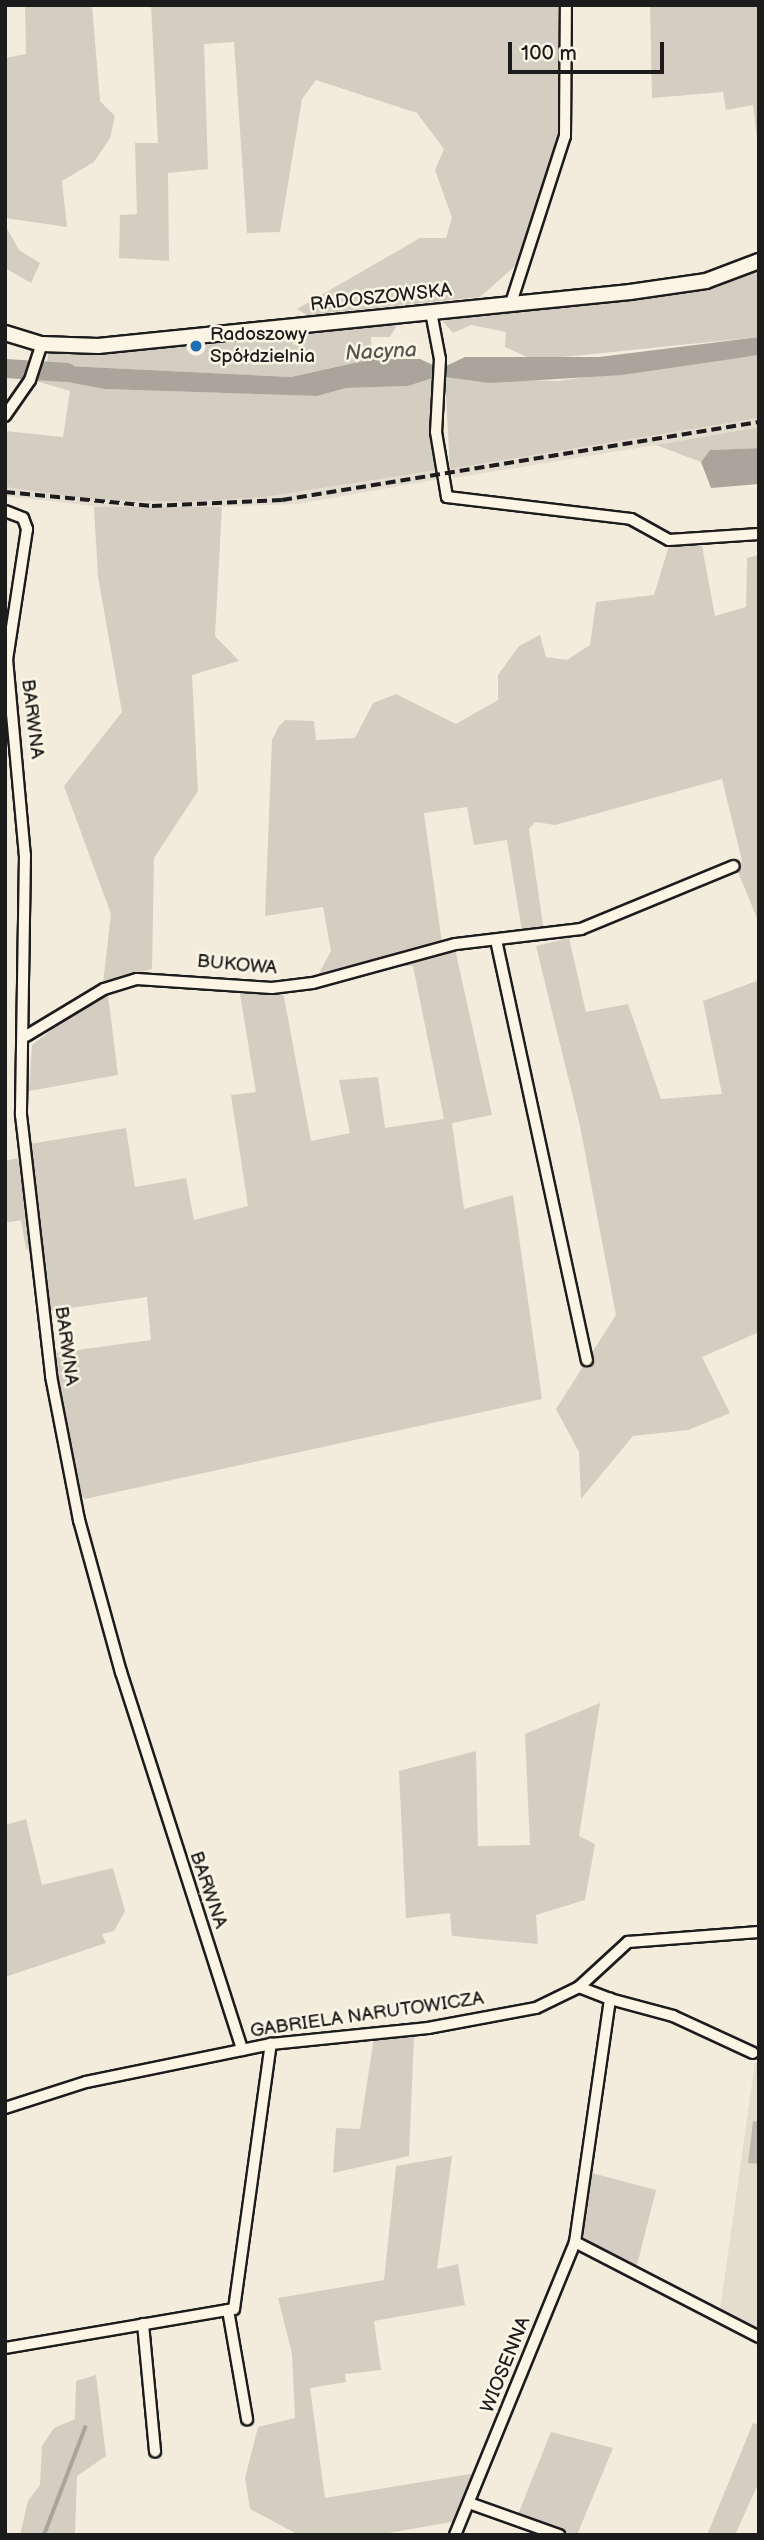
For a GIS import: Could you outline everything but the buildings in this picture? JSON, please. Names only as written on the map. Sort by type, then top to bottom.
[{"type":"street","points":[[511,303],[565,136],[566,5]]},
{"type":"street","name":"RADOSZOWSKA","points":[[5,333],[42,344],[97,346],[691,284],[759,261]]},
{"type":"street","points":[[431,312],[440,359],[436,432],[447,497],[631,519],[669,540],[759,534]]},
{"type":"street","points":[[5,416],[30,380],[42,344]]},
{"type":"street","name":"BARWNA","points":[[5,511],[23,518],[27,529],[7,659],[26,855],[26,1036],[21,1115],[51,1376],[79,1520],[174,1847],[242,2050]]},
{"type":"street","name":"BUKOWA","points":[[26,1036],[104,989],[136,979],[167,976],[272,988],[496,940],[581,929],[734,866]]},
{"type":"street","points":[[496,940],[587,1360]]},
{"type":"street","name":"GABRIELA NARUTOWICZA","points":[[5,2108],[86,2082],[271,2044],[428,2028],[536,2008],[579,1987],[628,1942],[759,1932]]},
{"type":"street","points":[[579,1987],[610,1999],[673,2016],[753,2053]]},
{"type":"street","name":"WIOSENNA","points":[[455,2535],[575,2242],[610,1999]]},
{"type":"street","points":[[5,2348],[234,2309],[271,2044]]},
{"type":"street","points":[[575,2242],[759,2337]]},
{"type":"street","points":[[228,2310],[247,2419]]},
{"type":"street","points":[[142,2325],[155,2451]]},
{"type":"street","points":[[469,2502],[559,2535]]},
{"type":"shaded area","points":[[25,5],[92,5],[100,101],[115,116],[110,138],[94,162],[62,181],[67,227],[5,218],[5,58],[26,54]]},
{"type":"shaded area","points":[[151,5],[561,5],[560,135],[515,266],[480,297],[307,315],[297,309],[420,238],[446,238],[452,218],[435,170],[444,149],[417,113],[316,80],[302,99],[280,232],[247,233],[234,42],[204,44],[208,169],[168,173],[169,261],[119,258],[120,215],[137,214],[135,143],[158,143]]},
{"type":"shaded area","points":[[650,5],[759,5],[759,156],[753,105],[726,110],[723,92],[652,98]]},
{"type":"shaded area","points":[[5,225],[19,250],[40,263],[31,283],[5,268]]},
{"type":"shaded area","points":[[759,269],[759,337],[534,360],[505,347],[506,332],[471,325],[453,333],[440,318],[688,289]]},
{"type":"shaded area","points":[[400,320],[390,337],[371,337],[372,359],[291,377],[46,365],[49,352],[188,347]]},
{"type":"shaded area","points":[[759,337],[759,355],[622,375],[490,383],[445,377],[446,366],[465,357],[599,357]]},
{"type":"shaded area","points":[[759,355],[759,418],[450,469],[445,377],[557,381]]},
{"type":"shaded area","points":[[372,359],[420,359],[435,366],[436,377],[408,386],[346,388],[317,396],[104,389],[41,377],[46,365],[291,377]]},
{"type":"shaded area","points":[[41,377],[104,389],[317,396],[346,388],[408,386],[436,377],[430,429],[438,470],[265,497],[190,502],[97,500],[5,487],[5,431],[63,437],[70,391],[36,381]]},
{"type":"shaded area","points":[[759,418],[759,427],[656,445],[454,478],[450,469]]},
{"type":"shaded area","points":[[759,427],[759,448],[710,450],[701,462],[656,445]]},
{"type":"shaded area","points":[[759,448],[759,484],[711,488],[701,462],[710,450]]},
{"type":"shaded area","points":[[438,470],[440,479],[297,504],[127,510],[5,496],[5,487],[97,500],[190,502],[265,497]]},
{"type":"shaded area","points":[[94,507],[222,507],[215,636],[239,661],[192,675],[198,791],[154,858],[152,969],[103,983],[111,914],[64,786],[122,712],[98,577]]},
{"type":"shaded area","points":[[669,545],[702,546],[715,616],[746,607],[747,558],[759,555],[759,923],[738,872],[742,861],[722,779],[555,825],[535,822],[529,829],[544,932],[522,931],[507,840],[474,845],[467,807],[424,813],[442,943],[317,977],[331,951],[323,907],[265,916],[272,740],[279,726],[285,720],[314,721],[316,740],[355,738],[373,703],[396,694],[456,724],[498,700],[498,675],[519,646],[540,635],[546,657],[567,660],[590,645],[596,602],[654,595]]},
{"type":"shaded area","points":[[569,938],[586,1012],[628,1004],[661,1099],[722,1094],[703,1001],[759,980],[759,1332],[702,1357],[730,1413],[688,1430],[633,1436],[581,1499],[579,1452],[556,1409],[616,1315],[580,1126],[536,946]]},
{"type":"shaded area","points":[[455,949],[492,1115],[452,1123],[464,1209],[513,1195],[542,1399],[85,1499],[77,1493],[55,1353],[151,1340],[147,1297],[49,1311],[29,1144],[126,1128],[135,1187],[186,1178],[194,1220],[248,1206],[231,1095],[256,1092],[239,988],[283,992],[311,1141],[350,1133],[339,1080],[378,1077],[385,1128],[444,1119],[413,966],[402,966]]},
{"type":"shaded area","points":[[108,995],[118,1075],[29,1091],[32,1045],[88,1002]]},
{"type":"shaded area","points":[[18,1158],[31,1248],[26,1249],[21,1220],[5,1223],[5,1161]]},
{"type":"shaded area","points":[[600,1703],[579,1836],[595,1844],[585,1900],[536,1915],[538,1944],[452,1936],[450,1913],[406,1918],[399,1771],[476,1751],[478,1846],[530,1845],[525,1734]]},
{"type":"shaded area","points":[[26,1819],[42,1885],[113,1868],[125,1911],[114,1931],[102,1934],[106,1943],[5,1977],[5,1825]]},
{"type":"shaded area","points":[[414,2036],[409,2156],[333,2173],[336,2128],[360,2129],[374,2037]]},
{"type":"shaded area","points":[[755,2062],[759,2065],[759,2331],[720,2310]]},
{"type":"shaded area","points":[[452,2156],[437,2269],[458,2264],[465,2305],[374,2321],[381,2370],[345,2374],[346,2382],[310,2388],[325,2498],[476,2473],[457,2521],[377,2535],[299,2535],[250,2509],[245,2478],[258,2427],[295,2418],[292,2354],[278,2298],[384,2280],[396,2166]]},
{"type":"shaded area","points":[[588,2172],[656,2190],[636,2269],[582,2236]]},
{"type":"shaded area","points":[[96,2375],[106,2456],[77,2476],[75,2535],[20,2535],[28,2501],[40,2485],[42,2446],[54,2428],[75,2419],[76,2381]]},
{"type":"shaded area","points":[[753,2423],[759,2425],[759,2482],[735,2535],[707,2535]]},
{"type":"shaded area","points":[[551,2432],[613,2448],[577,2535],[517,2517]]},
{"type":"waterway","name":"Nacyna","points":[[5,368],[67,372]]},
{"type":"waterway","points":[[44,2535],[85,2428]]},
{"type":"railway","points":[[5,492],[152,506],[282,500],[759,422]]},
{"type":"place","name":"Radoszowy Spółdzielnia","points":[[196,346]]}]
